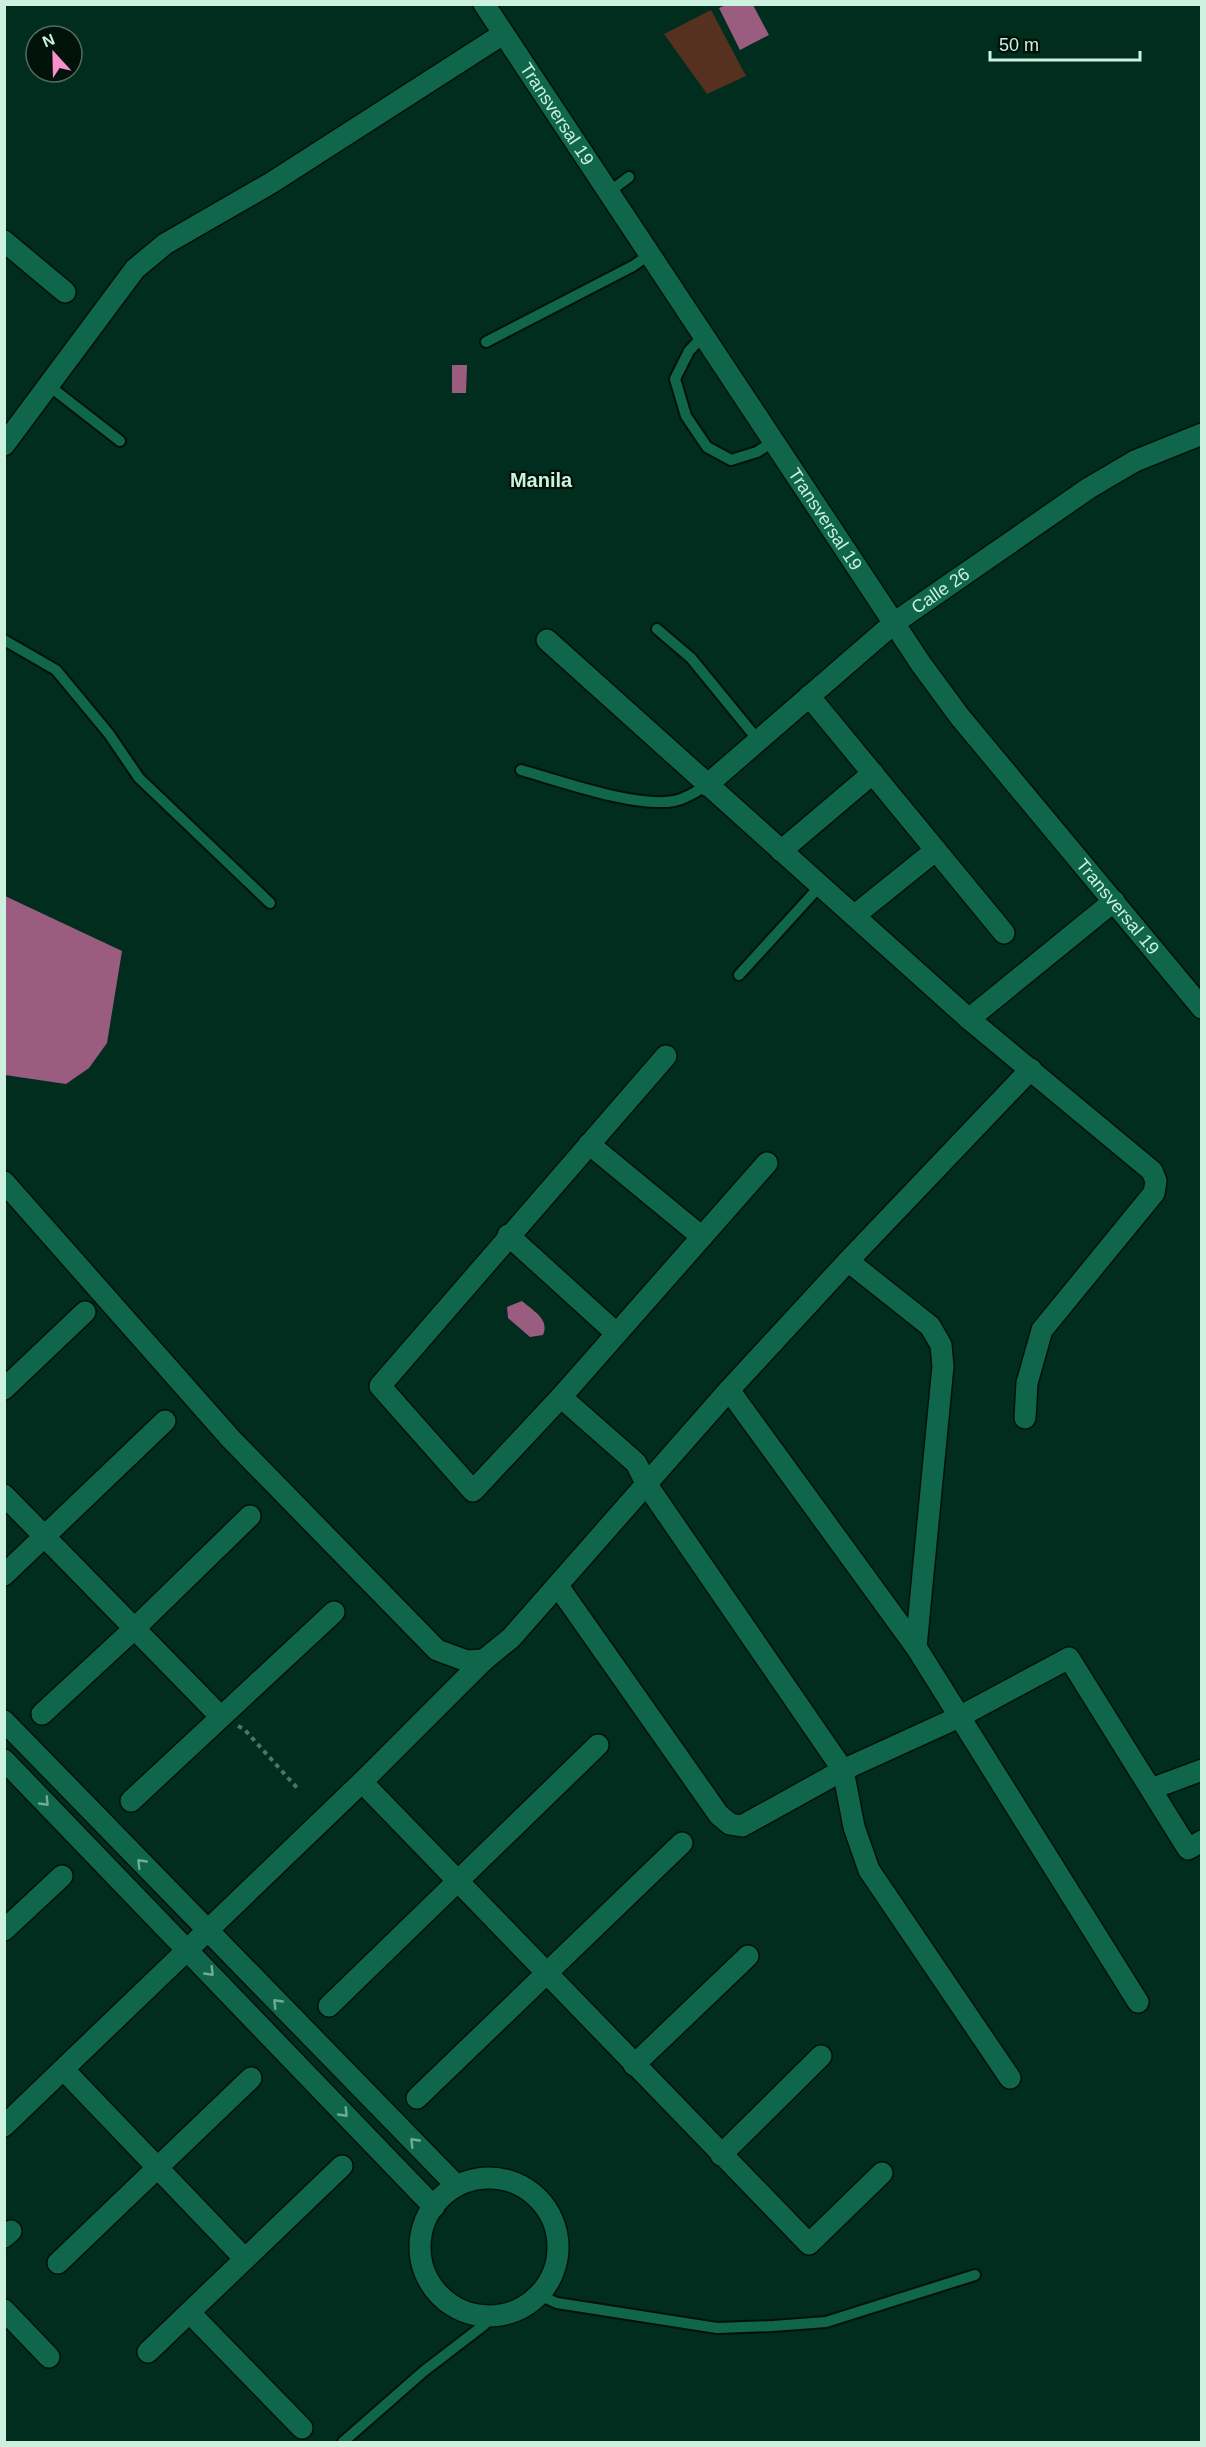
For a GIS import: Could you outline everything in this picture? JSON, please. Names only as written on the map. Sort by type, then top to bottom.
[{"type":"street","name":"Transversal 19","points":[[484,4],[894,623],[960,717],[1202,1008]]},
{"type":"street","points":[[4,444],[135,269],[165,244],[271,183],[503,34]]},
{"type":"street","points":[[4,241],[65,292]]},
{"type":"street","name":"Calle 26","points":[[707,785],[894,623],[1089,488],[1135,461],[1202,434]]},
{"type":"street","points":[[547,640],[969,1019],[1152,1171],[1156,1180],[1154,1193],[1042,1330],[1027,1383],[1025,1418]]},
{"type":"street","points":[[809,696],[1004,933]]},
{"type":"street","points":[[781,851],[873,773]]},
{"type":"street","points":[[854,916],[936,850]]},
{"type":"street","points":[[969,1019],[1114,901]]},
{"type":"street","points":[[666,1056],[508,1235],[380,1386],[473,1491],[561,1397],[767,1163]]},
{"type":"street","points":[[4,2126],[362,1782],[484,1660],[511,1638],[729,1390],[1031,1069]]},
{"type":"street","points":[[589,1144],[702,1237]]},
{"type":"street","points":[[4,1182],[231,1439],[437,1650],[453,1658],[467,1661],[484,1660]]},
{"type":"street","points":[[508,1235],[616,1333]]},
{"type":"street","points":[[848,1261],[930,1326],[941,1345],[943,1366],[916,1647]]},
{"type":"street","points":[[4,1389],[85,1312]]},
{"type":"street","points":[[729,1390],[916,1647],[1138,2002]]},
{"type":"street","points":[[561,1397],[636,1463],[647,1485],[843,1770],[854,1827],[869,1870],[1010,2078]]},
{"type":"street","points":[[4,1575],[165,1421]]},
{"type":"street","points":[[4,1495],[220,1716]]},
{"type":"street","points":[[42,1714],[135,1628],[250,1516]]},
{"type":"street","points":[[558,1586],[719,1815],[730,1824],[742,1826],[843,1770],[959,1717],[1069,1658],[1188,1849],[1202,1841]]},
{"type":"street","points":[[131,1801],[334,1612]]},
{"type":"street","points":[[4,1721],[454,2184]]},
{"type":"street","points":[[329,2006],[598,1746]]},
{"type":"street","points":[[4,1760],[434,2206]]},
{"type":"street","points":[[1151,1789],[1202,1770]]},
{"type":"street","points":[[362,1782],[809,2244],[882,2173]]},
{"type":"street","points":[[417,2098],[682,1843]]},
{"type":"street","points":[[4,1930],[62,1876]]},
{"type":"street","points":[[634,2065],[748,1956]]},
{"type":"street","points":[[721,2155],[821,2056]]},
{"type":"street","points":[[64,2070],[245,2259]]},
{"type":"street","points":[[58,2264],[251,2078]]},
{"type":"street","points":[[148,2352],[342,2166]]},
{"type":"street","points":[[488,2177],[515,2182],[538,2196],[554,2219],[559,2246],[554,2272],[540,2295],[517,2311],[490,2317],[463,2312],[440,2297],[425,2275],[419,2248],[424,2221],[454,2184],[488,2177]]},
{"type":"street","points":[[4,2310],[49,2356]]},
{"type":"street","points":[[190,2313],[302,2428]]},
{"type":"lane","points":[[609,192],[629,177]]},
{"type":"lane","points":[[486,342],[633,266],[650,254]]},
{"type":"lane","points":[[704,335],[689,351],[675,379],[686,416],[707,447],[731,460],[757,452],[774,441]]},
{"type":"lane","points":[[48,385],[120,441]]},
{"type":"lane","points":[[657,629],[691,658],[758,741]]},
{"type":"lane","points":[[4,640],[56,670],[109,734],[139,778],[270,903]]},
{"type":"lane","points":[[521,770],[596,791],[646,801],[674,801],[690,796],[707,785]]},
{"type":"lane","points":[[739,975],[820,886]]},
{"type":"lane","points":[[540,2295],[557,2303],[717,2328],[773,2326],[826,2322],[975,2275]]},
{"type":"lane","points":[[343,2442],[424,2371],[484,2325],[490,2317]]},
{"type":"path","points":[[220,1716],[244,1729],[299,1791]]},
{"type":"shaded area","points":[[726,5],[753,5],[769,35],[740,50],[719,8]]},
{"type":"shaded area","points":[[711,10],[746,76],[707,94],[664,34]]},
{"type":"shaded area","points":[[452,365],[467,365],[466,393],[452,393]]},
{"type":"shaded area","points":[[5,896],[122,951],[107,1043],[89,1068],[66,1084],[5,1075]]},
{"type":"shaded area","points":[[522,1301],[542,1320],[545,1329],[543,1335],[530,1337],[508,1318],[507,1307]]},
{"type":"district","name":"Manila","points":[[541,480]]}]
